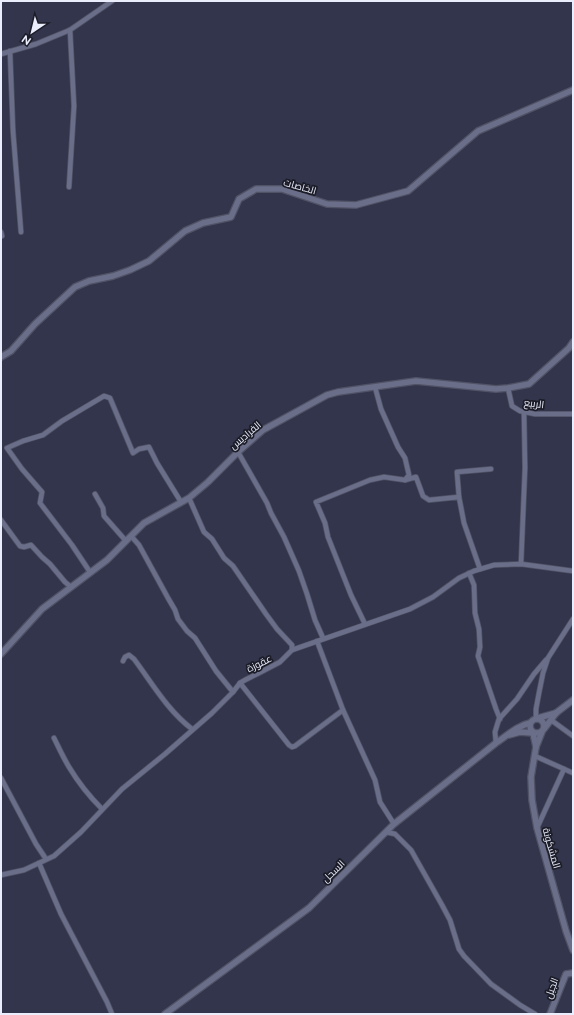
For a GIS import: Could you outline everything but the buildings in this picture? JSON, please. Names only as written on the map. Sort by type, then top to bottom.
[{"type":"street","points":[[1,54],[36,44],[70,30],[112,1]]},
{"type":"street","points":[[69,187],[74,106],[70,30]]},
{"type":"street","points":[[10,52],[12,131],[21,232]]},
{"type":"street","name":"الخاصات","points":[[1,357],[11,351],[35,324],[75,287],[89,281],[113,276],[149,261],[185,231],[203,223],[231,217],[239,199],[256,190],[282,189],[326,204],[356,204],[408,191],[478,131],[573,90]]},
{"type":"street","name":"الفراديس","points":[[1,654],[42,609],[107,560],[144,523],[189,498],[263,430],[326,395],[416,381],[496,389],[529,384],[569,348],[573,342]]},
{"type":"street","points":[[375,387],[381,409],[398,447],[405,458],[409,475],[405,480]]},
{"type":"street","name":"الربيع","points":[[508,388],[512,406],[520,412],[535,414],[573,414]]},
{"type":"street","points":[[90,572],[40,503],[42,492],[22,469],[8,448],[23,441],[43,435],[62,421],[104,396],[110,398],[133,453],[139,449],[149,447],[181,502]]},
{"type":"street","points":[[521,564],[525,487],[524,412]]},
{"type":"street","points":[[238,452],[267,503],[284,537],[299,571],[315,620],[323,638]]},
{"type":"street","points":[[480,569],[464,523],[459,497],[457,472],[491,469]]},
{"type":"street","points":[[365,624],[351,595],[316,502],[370,480],[384,477],[405,480],[416,477],[423,496],[429,500],[459,497]]},
{"type":"street","points":[[95,494],[103,508],[104,516],[126,541]]},
{"type":"street","points":[[189,498],[204,532],[212,539],[224,558],[233,566],[277,629],[292,645],[292,650]]},
{"type":"street","points":[[1,520],[20,546],[24,547],[31,545],[71,587]]},
{"type":"street","points":[[131,536],[139,545],[175,610],[178,620],[187,632],[195,638],[216,671],[233,692]]},
{"type":"street","name":"عقوزة","points":[[1,875],[24,870],[54,856],[81,832],[122,789],[212,713],[240,683],[280,662],[292,650],[410,609],[433,597],[459,578],[469,573],[494,565],[521,564],[573,571]]},
{"type":"street","points":[[469,573],[474,585],[475,613],[479,629],[480,647],[478,656],[500,719]]},
{"type":"street","points":[[496,743],[495,732],[500,719],[548,658],[573,619]]},
{"type":"street","points":[[317,641],[343,710],[375,780],[380,802],[394,824]]},
{"type":"street","points":[[123,662],[125,657],[129,655],[134,659],[158,694],[192,730]]},
{"type":"street","points":[[537,718],[536,709],[548,658]]},
{"type":"street","points":[[240,683],[292,747],[343,710]]},
{"type":"street","points":[[508,735],[520,732],[539,733],[556,713],[573,700]]},
{"type":"street","points":[[536,747],[533,732],[530,728],[530,723],[537,718],[556,713]]},
{"type":"street","points":[[536,747],[545,726],[541,719],[537,718]]},
{"type":"street","points":[[551,720],[573,736]]},
{"type":"street","name":"السحل","points":[[165,1014],[309,908],[394,824],[496,743],[515,729],[530,723]]},
{"type":"street","points":[[54,738],[68,765],[80,783],[102,809]]},
{"type":"street","name":"المشكونة","points":[[536,747],[531,777],[532,800],[537,828],[566,931],[573,950]]},
{"type":"street","points":[[534,756],[573,774]]},
{"type":"street","points":[[537,828],[564,769]]},
{"type":"street","points":[[1,778],[46,860]]},
{"type":"street","points":[[386,832],[395,834],[411,850],[450,920],[459,949],[464,956],[491,984],[535,1014]]},
{"type":"street","points":[[38,863],[61,914],[112,1014]]},
{"type":"street","name":"الجبل","points":[[550,1014],[566,974],[573,973]]},
{"type":"street","points":[[545,1014],[553,1007]]}]
